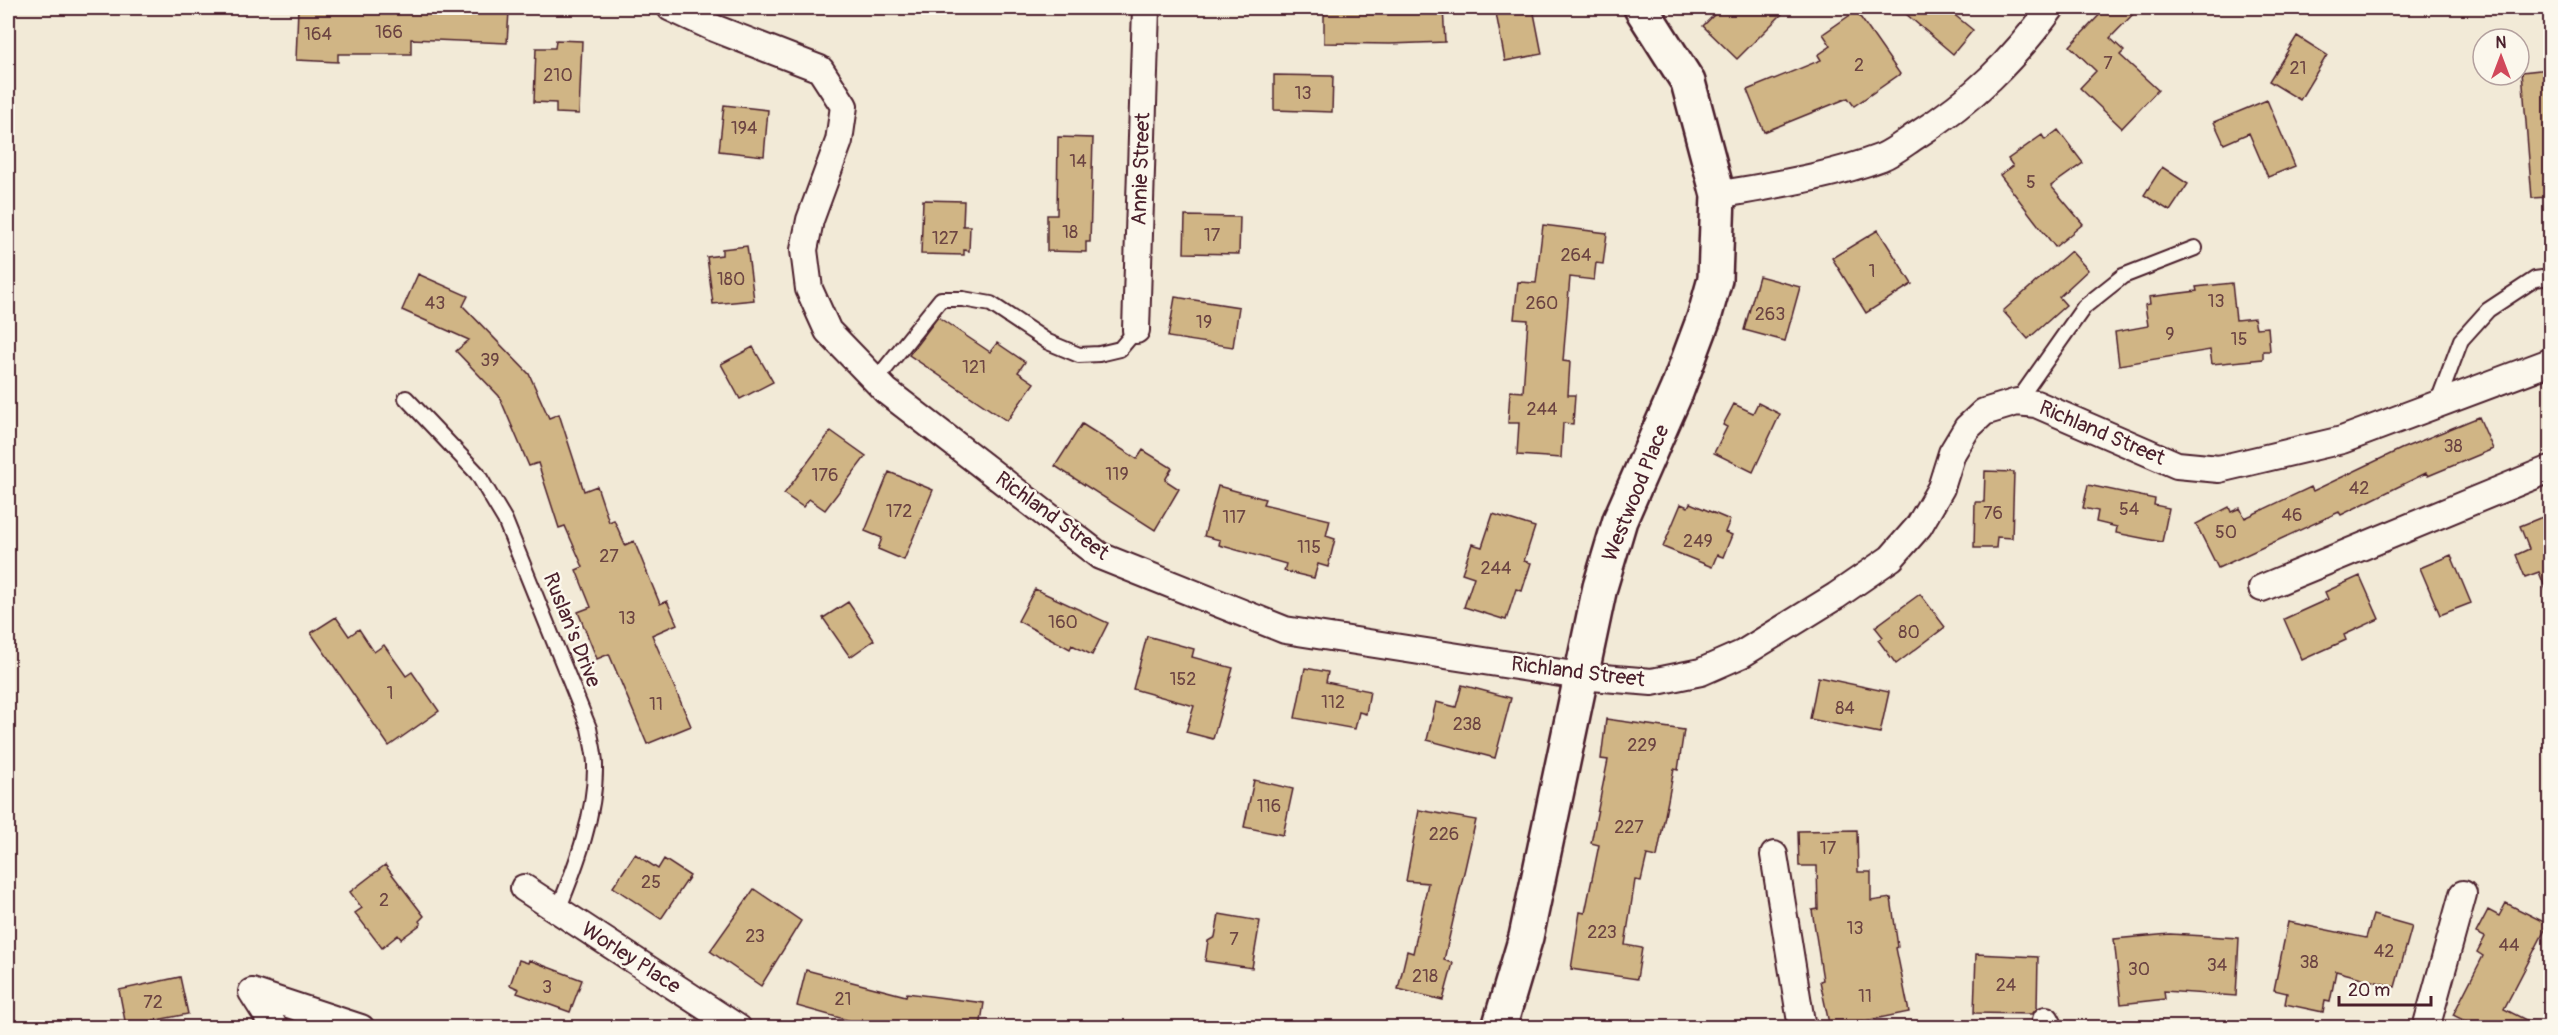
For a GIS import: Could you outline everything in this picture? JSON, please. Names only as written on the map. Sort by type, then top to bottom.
[{"type":"street","name":"Richland Street","points":[[671,8],[714,28],[820,69],[844,106],[839,141],[810,220],[804,250],[809,289],[828,331],[886,391],[1100,556],[1285,630],[1580,676],[1652,682],[1701,672],[1742,654],[1836,596],[1891,558],[1919,526],[1941,488],[1952,453],[1967,428],[1984,412],[2017,402],[2036,404],[2177,465],[2219,469],[2342,440],[2550,362]]},
{"type":"street","name":"Annie Street","points":[[1136,330],[1146,8]]},
{"type":"street","name":"Westwood Place","points":[[1499,1028],[1526,937],[1600,586],[1620,520],[1677,390],[1704,318],[1715,279],[1718,195],[1688,82],[1641,8]]},
{"type":"street","points":[[1718,195],[1820,177],[1885,156],[1942,120],[1981,89],[2022,47],[2051,8]]},
{"type":"street","points":[[2262,588],[2550,469]]},
{"type":"street","points":[[1774,855],[1802,1028]]},
{"type":"street","name":"Worley Place","points":[[524,888],[738,1028]]},
{"type":"street","points":[[2426,1028],[2463,894]]},
{"type":"street","points":[[275,1028],[252,992],[361,1028]]},
{"type":"lane","points":[[2017,402],[2084,307],[2123,276],[2195,248]]},
{"type":"lane","points":[[2437,404],[2461,340],[2488,310],[2535,279],[2550,277]]},
{"type":"lane","points":[[876,380],[941,299],[963,299],[991,304],[1048,342],[1078,355],[1099,354],[1120,349],[1136,330]]},
{"type":"lane","name":"Ruslan's Drive","points":[[406,398],[477,473],[505,520],[589,728],[595,765],[592,802],[572,875],[558,910]]},
{"type":"building","points":[[298,8],[389,8],[389,11],[455,12],[455,8],[496,8],[496,10],[509,11],[507,43],[411,39],[411,54],[338,54],[338,62],[296,60]]},
{"type":"building","points":[[1324,8],[1443,8],[1445,42],[1324,43]]},
{"type":"building","points":[[1495,8],[1533,8],[1542,54],[1505,61]]},
{"type":"building","points":[[1721,8],[1788,8],[1737,59],[1703,26]]},
{"type":"building","points":[[1899,8],[1946,8],[1973,30],[1953,54]]},
{"type":"building","points":[[2106,8],[2139,8],[2110,38],[2124,51],[2120,55],[2158,90],[2122,128],[2080,88],[2096,71],[2070,46]]},
{"type":"building","points":[[1856,11],[1900,74],[1854,106],[1848,98],[1764,132],[1747,90],[1821,60],[1818,55],[1831,46],[1823,34]]},
{"type":"building","points":[[2297,36],[2327,55],[2300,100],[2269,81]]},
{"type":"building","points":[[556,40],[582,41],[579,114],[556,113],[556,103],[534,102],[536,48],[555,48]]},
{"type":"building","points":[[2550,69],[2550,197],[2532,198],[2523,87],[2531,87],[2531,71]]},
{"type":"building","points":[[1274,75],[1333,76],[1332,112],[1274,110]]},
{"type":"building","points":[[2267,100],[2295,166],[2268,177],[2249,133],[2224,144],[2214,122]]},
{"type":"building","points":[[724,105],[768,110],[764,156],[719,151]]},
{"type":"building","points":[[2058,130],[2083,163],[2051,186],[2083,224],[2055,247],[2000,175],[2013,166],[2008,159],[2042,135],[2045,140]]},
{"type":"building","points":[[1058,137],[1093,138],[1090,242],[1086,242],[1086,252],[1047,251],[1047,215],[1057,215]]},
{"type":"building","points":[[2162,167],[2188,184],[2170,211],[2144,195]]},
{"type":"building","points":[[923,200],[964,201],[963,226],[970,226],[969,251],[964,250],[964,255],[921,254]]},
{"type":"building","points":[[1185,216],[1240,217],[1239,254],[1184,253]]},
{"type":"building","points":[[1543,225],[1607,233],[1603,264],[1596,263],[1594,280],[1570,277],[1563,361],[1570,362],[1568,395],[1575,395],[1573,424],[1563,423],[1561,458],[1517,455],[1519,423],[1508,423],[1510,391],[1523,392],[1528,320],[1514,319],[1518,282],[1536,283]]},
{"type":"building","points":[[1878,230],[1912,284],[1866,313],[1832,258]]},
{"type":"building","points":[[747,246],[754,300],[713,304],[707,257],[722,255],[722,249]]},
{"type":"building","points":[[2071,251],[2088,270],[2059,297],[2066,305],[2028,339],[2003,311]]},
{"type":"building","points":[[418,274],[468,296],[463,306],[529,374],[549,418],[559,414],[584,491],[597,486],[609,522],[614,520],[625,545],[634,541],[660,604],[667,601],[677,624],[652,635],[691,726],[647,744],[609,654],[597,659],[578,612],[591,607],[576,570],[583,567],[565,526],[559,528],[538,463],[529,466],[499,396],[456,351],[469,340],[402,310]]},
{"type":"building","points":[[1759,276],[1800,287],[1785,341],[1744,330]]},
{"type":"building","points":[[2232,283],[2236,320],[2254,318],[2256,328],[2268,327],[2270,351],[2263,351],[2263,359],[2212,364],[2210,350],[2119,365],[2115,332],[2148,326],[2145,305],[2150,304],[2149,297],[2197,291],[2196,287]]},
{"type":"building","points":[[1175,297],[1239,307],[1233,347],[1168,337]]},
{"type":"building","points":[[938,317],[990,352],[997,343],[1025,362],[1018,372],[1034,383],[1007,421],[909,355]]},
{"type":"building","points":[[753,347],[773,382],[740,399],[721,364]]},
{"type":"building","points":[[1758,403],[1780,414],[1753,472],[1714,453],[1727,427],[1723,425],[1734,404],[1753,413]]},
{"type":"building","points":[[2479,417],[2493,449],[2428,476],[2426,473],[2341,515],[2339,512],[2218,568],[2196,524],[2229,507],[2231,512],[2240,508],[2245,518],[2311,487],[2313,491],[2401,449]]},
{"type":"building","points":[[1082,424],[1137,459],[1143,450],[1172,468],[1165,480],[1179,489],[1155,530],[1055,466]]},
{"type":"building","points":[[831,431],[866,456],[825,510],[809,499],[803,507],[784,494]]},
{"type":"building","points":[[1985,471],[2014,472],[2012,538],[1997,537],[1996,548],[1974,548],[1975,502],[1984,502]]},
{"type":"building","points":[[889,472],[933,490],[904,560],[878,549],[882,538],[865,531]]},
{"type":"building","points":[[2088,485],[2155,499],[2154,505],[2169,508],[2162,542],[2116,533],[2117,527],[2096,522],[2098,511],[2083,508]]},
{"type":"building","points":[[1218,486],[1265,499],[1263,504],[1330,520],[1326,536],[1335,539],[1328,567],[1318,564],[1314,578],[1284,571],[1286,564],[1219,545],[1220,540],[1204,536]]},
{"type":"building","points":[[1690,503],[1730,520],[1725,532],[1732,535],[1723,557],[1717,555],[1712,567],[1663,547],[1681,504],[1688,507]]},
{"type":"building","points":[[1493,514],[1535,527],[1524,561],[1531,563],[1522,591],[1516,589],[1506,620],[1464,607],[1474,577],[1462,573],[1472,544],[1482,547]]},
{"type":"building","points":[[2550,514],[2550,600],[2539,572],[2525,577],[2516,555],[2529,549],[2520,526]]},
{"type":"building","points":[[2451,555],[2471,603],[2440,615],[2420,568]]},
{"type":"building","points":[[2360,576],[2379,619],[2344,635],[2346,640],[2302,660],[2284,619],[2328,599],[2325,592]]},
{"type":"building","points":[[1035,589],[1108,623],[1092,655],[1072,645],[1070,649],[1018,621]]},
{"type":"building","points":[[1920,594],[1945,627],[1896,664],[1878,640],[1883,637],[1875,627]]},
{"type":"building","points":[[848,602],[874,640],[850,657],[823,618]]},
{"type":"building","points":[[336,617],[349,636],[359,629],[374,652],[384,645],[406,676],[412,672],[439,711],[389,746],[311,633]]},
{"type":"building","points":[[1147,636],[1194,649],[1192,657],[1233,668],[1213,739],[1186,732],[1194,706],[1133,689]]},
{"type":"building","points":[[1305,668],[1328,672],[1326,682],[1370,691],[1366,714],[1359,712],[1355,729],[1295,718]]},
{"type":"building","points":[[1818,677],[1889,692],[1880,733],[1810,719]]},
{"type":"building","points":[[1462,685],[1511,698],[1495,758],[1427,740],[1436,702],[1456,707]]},
{"type":"building","points":[[1606,719],[1684,730],[1678,770],[1674,769],[1657,857],[1647,855],[1641,881],[1635,880],[1625,945],[1642,948],[1637,979],[1571,969],[1580,912],[1585,913],[1599,845],[1591,843],[1608,760],[1601,759]]},
{"type":"building","points":[[1254,780],[1293,789],[1283,835],[1244,827]]},
{"type":"building","points":[[1419,810],[1476,820],[1444,960],[1453,963],[1443,1000],[1398,989],[1407,951],[1413,953],[1428,883],[1406,881]]},
{"type":"building","points":[[1857,830],[1858,872],[1871,872],[1871,901],[1891,898],[1898,947],[1896,948],[1909,1012],[1830,1028],[1820,981],[1823,980],[1812,910],[1818,909],[1817,866],[1799,866],[1798,831]]},
{"type":"building","points":[[635,854],[658,869],[664,859],[690,876],[661,919],[613,887]]},
{"type":"building","points":[[385,865],[424,916],[419,921],[421,924],[401,939],[398,935],[382,948],[355,913],[362,908],[350,892]]},
{"type":"building","points":[[754,889],[801,921],[761,986],[710,951]]},
{"type":"building","points":[[2506,903],[2548,924],[2504,1009],[2542,1028],[2479,1028],[2453,1015],[2483,956],[2477,952],[2485,937],[2476,933],[2488,910],[2499,916]]},
{"type":"building","points":[[1219,914],[1260,921],[1252,968],[1205,961],[1208,941],[1215,937]]},
{"type":"building","points":[[2373,915],[2412,926],[2395,987],[2336,971],[2330,1002],[2325,1001],[2323,1012],[2285,1004],[2287,993],[2274,990],[2288,922],[2366,938]]},
{"type":"building","points":[[2170,934],[2239,938],[2236,996],[2164,991],[2165,999],[2121,1004],[2114,939]]},
{"type":"building","points":[[1976,954],[2038,957],[2037,1009],[2032,1014],[1974,1013]]},
{"type":"building","points":[[519,960],[528,963],[529,960],[582,980],[570,1012],[517,993],[519,989],[510,985]]},
{"type":"building","points":[[806,970],[906,996],[907,993],[984,1003],[980,1028],[876,1028],[797,1006]]},
{"type":"building","points":[[180,977],[188,1014],[126,1026],[119,990]]}]
